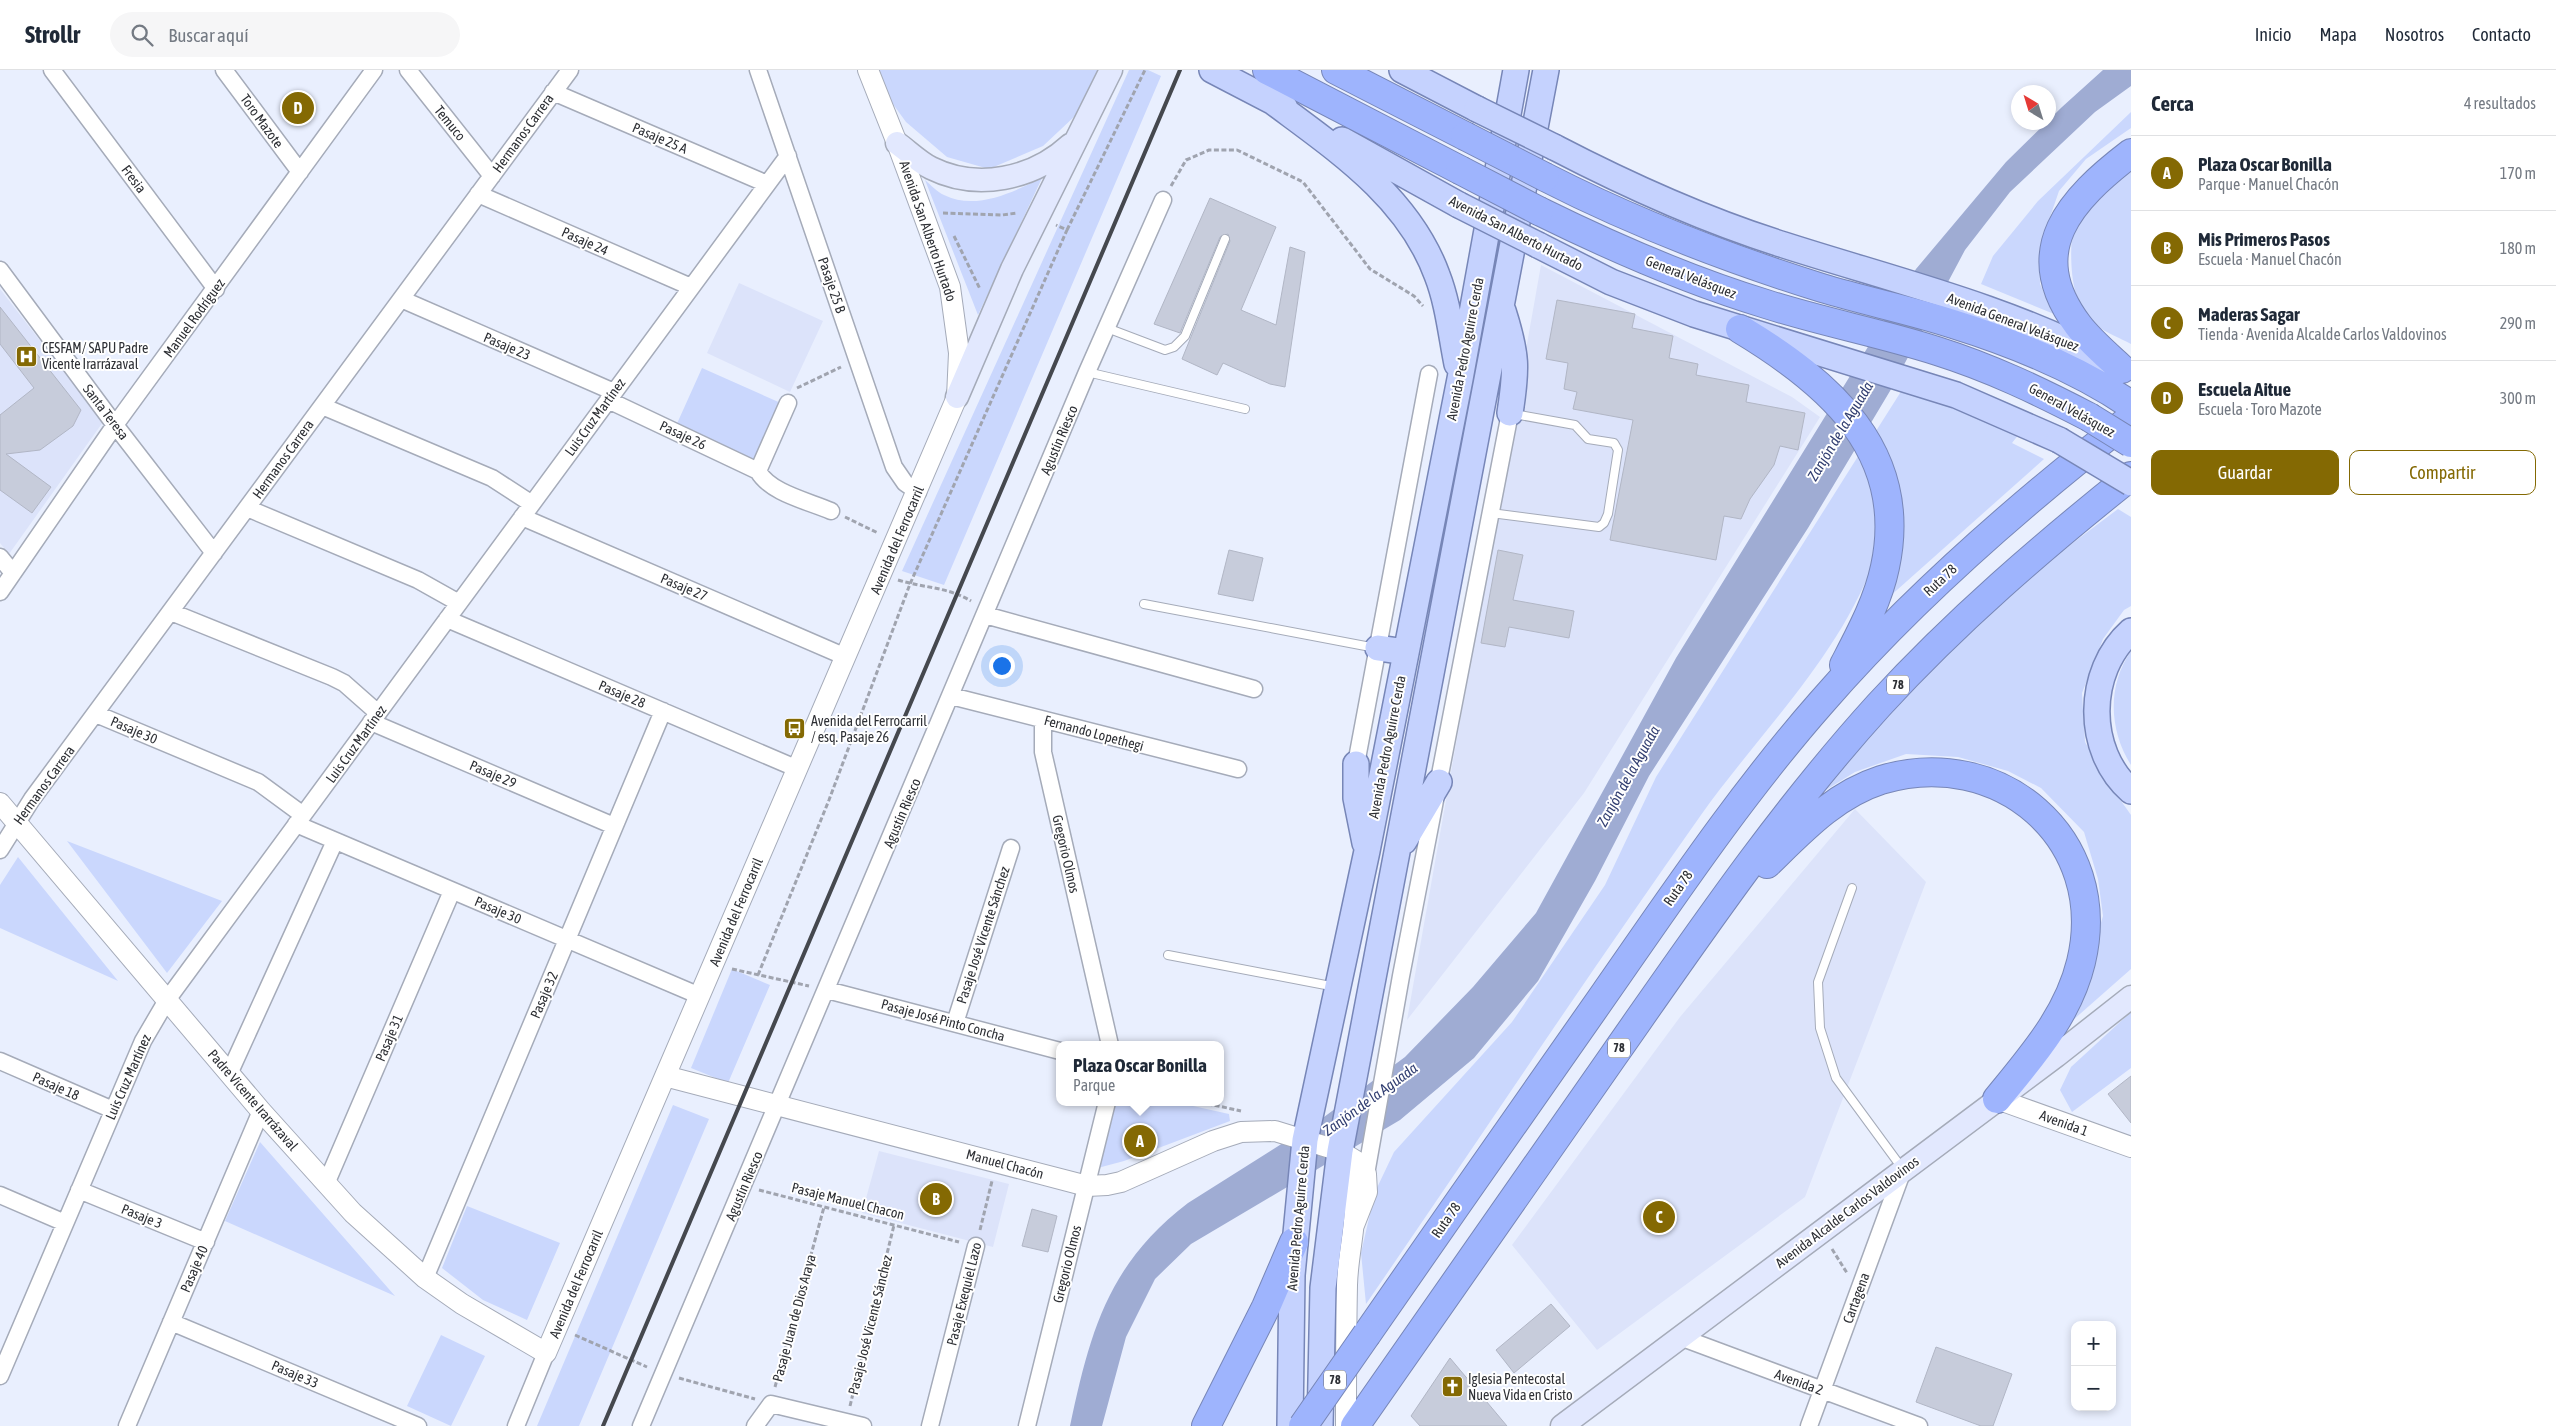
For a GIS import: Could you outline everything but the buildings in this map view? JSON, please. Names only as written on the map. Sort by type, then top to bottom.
[{"type":"highway","name":"General Velásquez","points":[[1267,70],[1539,211],[1626,253],[1681,275],[1764,304],[1854,330],[1935,350],[2013,378],[2089,417],[2131,443]]},
{"type":"highway","points":[[1336,70],[1546,177],[1672,236],[1765,270],[1870,302],[1960,314],[2034,355],[2126,392]]},
{"type":"highway","points":[[2126,392],[2067,308],[2055,276],[2054,256],[2062,225],[2077,200],[2102,175],[2131,153]]},
{"type":"highway","points":[[1740,329],[1783,356],[1827,392],[1855,422],[1876,458],[1887,499],[1889,537],[1885,567],[1879,589],[1856,641],[1823,700]]},
{"type":"highway","name":"Ruta 78","points":[[1303,1426],[1712,839],[1774,758],[1823,700],[1898,621],[2038,493],[2126,392]]},
{"type":"highway","name":"78","points":[[1355,1426],[1702,929],[1804,793],[1869,717],[1923,659],[2018,569],[2131,476]]},
{"type":"highway","points":[[1702,929],[1809,823],[1837,802],[1864,786],[1904,774],[1948,771],[1970,776],[2013,793],[2042,816],[2068,850],[2083,891],[2085,938],[2082,962],[2062,1011],[2045,1040],[1997,1099]]},
{"type":"highway","points":[[1206,1426],[1266,1307],[1294,1242]]},
{"type":"main road","points":[[957,398],[999,297],[1027,217],[1075,140],[1111,70]]},
{"type":"main road","name":"Avenida San Alberto Hurtado","points":[[1212,70],[1272,101],[1459,205],[1611,282],[1694,314],[1913,382],[1988,408],[2059,440],[2131,483]]},
{"type":"main road","name":"Avenida General Velásquez","points":[[1402,70],[1621,182],[1696,214],[1783,245],[1892,278],[1960,314]]},
{"type":"main road","name":"Avenida Pedro Aguirre Cerda","points":[[1290,1426],[1289,1346],[1294,1242],[1310,1110],[1367,851],[1460,379],[1516,70]]},
{"type":"main road","name":"Avenida Pedro Aguirre Cerda","points":[[1320,1426],[1323,1288],[1354,1165],[1352,1087],[1546,70]]},
{"type":"main road","points":[[1538,114],[1560,70]]},
{"type":"main road","points":[[1272,101],[1368,176],[1390,199],[1416,232],[1432,261],[1442,291],[1460,379]]},
{"type":"main road","points":[[897,143],[930,167],[948,174],[984,180],[1018,175],[1034,169],[1049,162],[1075,140]]},
{"type":"main road","points":[[1502,306],[1515,354],[1516,374],[1510,413]]},
{"type":"main road","points":[[2131,631],[2114,650],[2106,665],[2097,700],[2099,738],[2105,756],[2114,772],[2131,791]]},
{"type":"main road","points":[[1378,648],[1406,652]]},
{"type":"main road","points":[[1356,764],[1356,798],[1367,851]]},
{"type":"main road","points":[[1396,856],[1439,782]]},
{"type":"main road","name":"Avenida Alcalde Carlos Valdovinos","points":[[1562,1426],[2056,1056],[2131,997]]},
{"type":"street","name":"Fresia","points":[[52,70],[216,289]]},
{"type":"street","name":"Toro Mazote","points":[[224,70],[300,172]]},
{"type":"street","name":"Manuel Rodríguez","points":[[0,592],[115,425],[374,70]]},
{"type":"street","name":"Temuco","points":[[408,70],[492,176]]},
{"type":"street","name":"Hermanos Carrera","points":[[0,850],[16,821],[570,70]]},
{"type":"street","name":"Pasaje 25 B","points":[[758,70],[894,467],[905,483],[918,492]]},
{"type":"street","name":"Avenida San Alberto Hurtado","points":[[868,70],[950,287],[955,309],[959,353],[957,398]]},
{"type":"street","name":"Pasaje 25 A","points":[[553,92],[767,184]]},
{"type":"street","name":"Luis Cruz Martínez","points":[[0,1376],[7,1339],[65,1223],[147,1033],[167,1000],[788,156]]},
{"type":"street","name":"Pasaje 24","points":[[478,194],[691,287]]},
{"type":"street","name":"Agustín Riesco","points":[[641,1426],[1087,372],[1163,200]]},
{"type":"street","name":"Santa Teresa","points":[[0,270],[115,425],[214,553]]},
{"type":"street","name":"Pasaje 23","points":[[400,299],[611,396]]},
{"type":"street","name":"Avenida Pedro Aguirre Cerda","points":[[1356,764],[1429,374]]},
{"type":"street","name":"Pasaje 26","points":[[611,396],[758,470],[764,480],[774,487],[831,511]]},
{"type":"street","name":"Avenida del Ferrocarril","points":[[516,1426],[957,398]]},
{"type":"street","points":[[758,470],[788,403]]},
{"type":"street","points":[[322,406],[492,478],[532,504]]},
{"type":"street","name":"Avenida Pedro Aguirre Cerda","points":[[1354,1165],[1388,1055],[1510,413]]},
{"type":"street","points":[[247,508],[412,577],[459,603]]},
{"type":"street","name":"Pasaje 27","points":[[522,517],[846,657]]},
{"type":"street","points":[[0,557],[13,573]]},
{"type":"street","name":"Pasaje 29","points":[[171,612],[332,677],[344,683],[375,717],[614,826]]},
{"type":"street","points":[[985,615],[1254,689]]},
{"type":"street","name":"Pasaje 28","points":[[447,619],[798,769]]},
{"type":"street","name":"Fernando Lopethegi","points":[[951,696],[1238,769]]},
{"type":"street","name":"Pasaje 32","points":[[425,1278],[663,711]]},
{"type":"street","name":"Pasaje 30","points":[[96,714],[258,782],[300,820],[335,841],[700,996]]},
{"type":"street","name":"Gregorio Olmos","points":[[1043,720],[1042,752],[1109,1041]]},
{"type":"street","name":"Padre Vicente Irarrázaval","points":[[0,803],[261,1111],[326,1184],[375,1235],[425,1278],[462,1304],[546,1353]]},
{"type":"street","points":[[229,1074],[335,841]]},
{"type":"street","name":"Pasaje José Vicente Sánchez","points":[[955,1023],[1011,848]]},
{"type":"street","name":"Pasaje 31","points":[[326,1184],[452,891]]},
{"type":"street","name":"Pasaje José Pinto Concha","points":[[827,990],[1056,1050]]},
{"type":"street","name":"Pasaje 18","points":[[0,1061],[113,1110]]},
{"type":"street","name":"Manuel Chacón","points":[[665,1076],[1087,1186],[1121,1182],[1213,1141],[1241,1132],[1278,1132],[1306,1140],[1354,1165]]},
{"type":"street","name":"Avenida 1","points":[[1997,1099],[2131,1147]]},
{"type":"street","name":"Gregorio Olmos","points":[[1027,1426],[1106,1106]]},
{"type":"street","name":"Pasaje 40","points":[[127,1426],[261,1111]]},
{"type":"street","points":[[1346,1426],[1347,1282],[1354,1225],[1356,1191],[1354,1165]]},
{"type":"street","name":"Cartagena","points":[[1809,1426],[1903,1170]]},
{"type":"street","name":"Pasaje 3","points":[[79,1190],[206,1242]]},
{"type":"street","points":[[0,1195],[65,1223]]},
{"type":"street","name":"Pasaje Exequiel Lazo","points":[[930,1426],[976,1246]]},
{"type":"street","name":"Pasaje 33","points":[[171,1322],[418,1426]]},
{"type":"street","name":"Avenida 2","points":[[1680,1337],[1919,1426]]},
{"type":"street","points":[[755,1426],[770,1404],[863,1426]]},
{"type":"lane","points":[[1107,328],[1165,350],[1174,347],[1185,336],[1226,239]]},
{"type":"lane","points":[[1087,372],[1245,409]]},
{"type":"lane","points":[[1491,513],[1598,527],[1604,523],[1608,514],[1618,450],[1614,443],[1588,439],[1575,425],[1510,413]]},
{"type":"lane","points":[[1144,604],[1378,648]]},
{"type":"lane","points":[[1852,888],[1818,982],[1820,1028],[1836,1078],[1903,1170]]},
{"type":"lane","points":[[1168,955],[1337,987]]},
{"type":"path","points":[[758,975],[829,800],[910,584],[1067,230],[1145,70]]},
{"type":"path","points":[[1163,200],[1186,160],[1209,150],[1236,150],[1303,182],[1370,269],[1414,296],[1424,308]]},
{"type":"path","points":[[923,212],[1002,215],[1020,212],[1027,217],[1067,230]]},
{"type":"path","points":[[943,213],[947,221]]},
{"type":"path","points":[[951,230],[982,295],[984,287]]},
{"type":"path","points":[[788,403],[795,389],[858,359]]},
{"type":"path","points":[[831,511],[896,542]]},
{"type":"path","points":[[882,575],[910,584],[957,592],[971,600],[985,615]]},
{"type":"path","points":[[713,965],[827,990]]},
{"type":"path","points":[[1218,1106],[1244,1112]]},
{"type":"path","name":"Pasaje Exequiel Lazo","points":[[976,1246],[997,1162]]},
{"type":"path","name":"Pasaje Manuel Chacon","points":[[744,1186],[976,1246]]},
{"type":"path","name":"Pasaje Juan de Dios Araya","points":[[770,1404],[824,1207]]},
{"type":"path","name":"Pasaje José Vicente Sánchez","points":[[846,1422],[894,1225]]},
{"type":"path","points":[[1821,1232],[1858,1291]]},
{"type":"path","points":[[558,1328],[664,1374],[770,1404]]},
{"type":"shaded area","points":[[878,70],[1100,70],[1075,116],[1043,146],[989,169],[947,157],[906,122],[890,100]]},
{"type":"shaded area","points":[[1129,70],[1148,70],[1161,76],[944,585],[902,571]]},
{"type":"shaded area","points":[[2131,112],[2131,128],[2086,159],[2059,191],[2039,249],[2040,284],[2054,314],[1981,284],[1993,256],[2038,201]]},
{"type":"shaded area","points":[[2131,169],[2131,344],[2101,329],[2087,317],[2080,306],[2075,292],[2071,248],[2073,221]]},
{"type":"shaded area","points":[[1042,178],[978,315],[925,180],[944,195],[969,201],[994,198],[1007,194]]},
{"type":"shaded area","points":[[1541,265],[1792,397],[1820,417],[1584,793],[1407,1020]]},
{"type":"shaded area","points":[[739,283],[823,321],[790,392],[707,353]]},
{"type":"shaded area","name":"CESFAM/ SAPU Padre Vicente Irarrázaval","points":[[0,289],[103,422],[9,554],[0,543]]},
{"type":"shaded area","points":[[702,368],[783,404],[756,464],[675,428]]},
{"type":"shaded area","points":[[1902,390],[1945,404],[2019,434],[2012,443],[2044,459],[1888,598],[1890,466],[1876,431]]},
{"type":"shaded area","points":[[1862,450],[1878,499],[1882,524],[1881,537],[1863,586],[1845,622],[1824,656],[1725,783],[1658,876],[1366,1304],[1361,1253],[1375,1192],[1394,1152],[1512,1022],[1605,885],[1656,777]]},
{"type":"shaded area","points":[[2118,509],[2131,517],[2131,606],[2124,610],[2103,639],[2082,693],[2085,742],[2107,781],[2131,815],[2131,969],[2072,1021],[2103,916],[2098,879],[2084,832],[2041,788],[2008,771],[1958,757],[1906,754],[1855,772],[1813,798],[1902,694],[2026,578]]},
{"type":"shaded area","points":[[2131,651],[2131,765],[2118,737],[2114,708],[2118,679]]},
{"type":"shaded area","points":[[1855,809],[1926,882],[1805,1197],[1597,1350],[1512,1245],[1680,1017]]},
{"type":"shaded area","points":[[67,841],[222,901],[167,973]]},
{"type":"shaded area","points":[[18,857],[118,981],[0,928],[0,885]]},
{"type":"shaded area","points":[[732,969],[770,985],[728,1083],[691,1068]]},
{"type":"shaded area","points":[[2131,1012],[2131,1068],[2072,1112],[2060,1090],[2071,1067]]},
{"type":"shaded area","points":[[673,1105],[709,1119],[579,1426],[537,1426]]},
{"type":"shaded area","points":[[1114,1106],[1193,1106],[1229,1114],[1230,1121],[1124,1161],[1094,1169]]},
{"type":"shaded area","points":[[260,1142],[395,1296],[225,1221]]},
{"type":"shaded area","points":[[879,1151],[1009,1184],[993,1247],[862,1213]]},
{"type":"shaded area","points":[[467,1206],[560,1243],[527,1320],[483,1300],[442,1268]]},
{"type":"shaded area","points":[[441,1335],[485,1356],[451,1426],[407,1406]]},
{"type":"water","name":"Zanjón de la Aguada","points":[[2103,70],[2131,70],[2131,86],[2095,112],[2010,192],[1965,250],[1890,391],[1808,528],[1649,776],[1595,881],[1538,981],[1474,1058],[1400,1120],[1191,1244],[1155,1279],[1126,1337],[1102,1426],[1070,1426],[1095,1330],[1106,1302],[1139,1250],[1161,1226],[1188,1203],[1324,1117],[1405,1057],[1473,987],[1536,913],[1676,658],[1916,269],[2006,162],[2039,130],[2056,130],[2056,113]]},
{"type":"railway","points":[[603,1426],[1180,70]]},
{"type":"place","name":"Escuela Aitue","points":[[298,108]]},
{"type":"place","name":"CESFAM/ SAPU Padre Vicente Irarrázaval","points":[[26,356]]},
{"type":"place","name":"Avenida del Ferrocarril / esq. Pasaje 26","points":[[795,729]]},
{"type":"place","name":"Plaza Oscar Bonilla","points":[[1140,1141]]},
{"type":"place","name":"Mis Primeros Pasos","points":[[936,1199]]},
{"type":"place","name":"Maderas Sagar","points":[[1659,1217]]},
{"type":"place","name":"Iglesia Pentecostal Nueva Vida en Cristo","points":[[1452,1387]]}]
